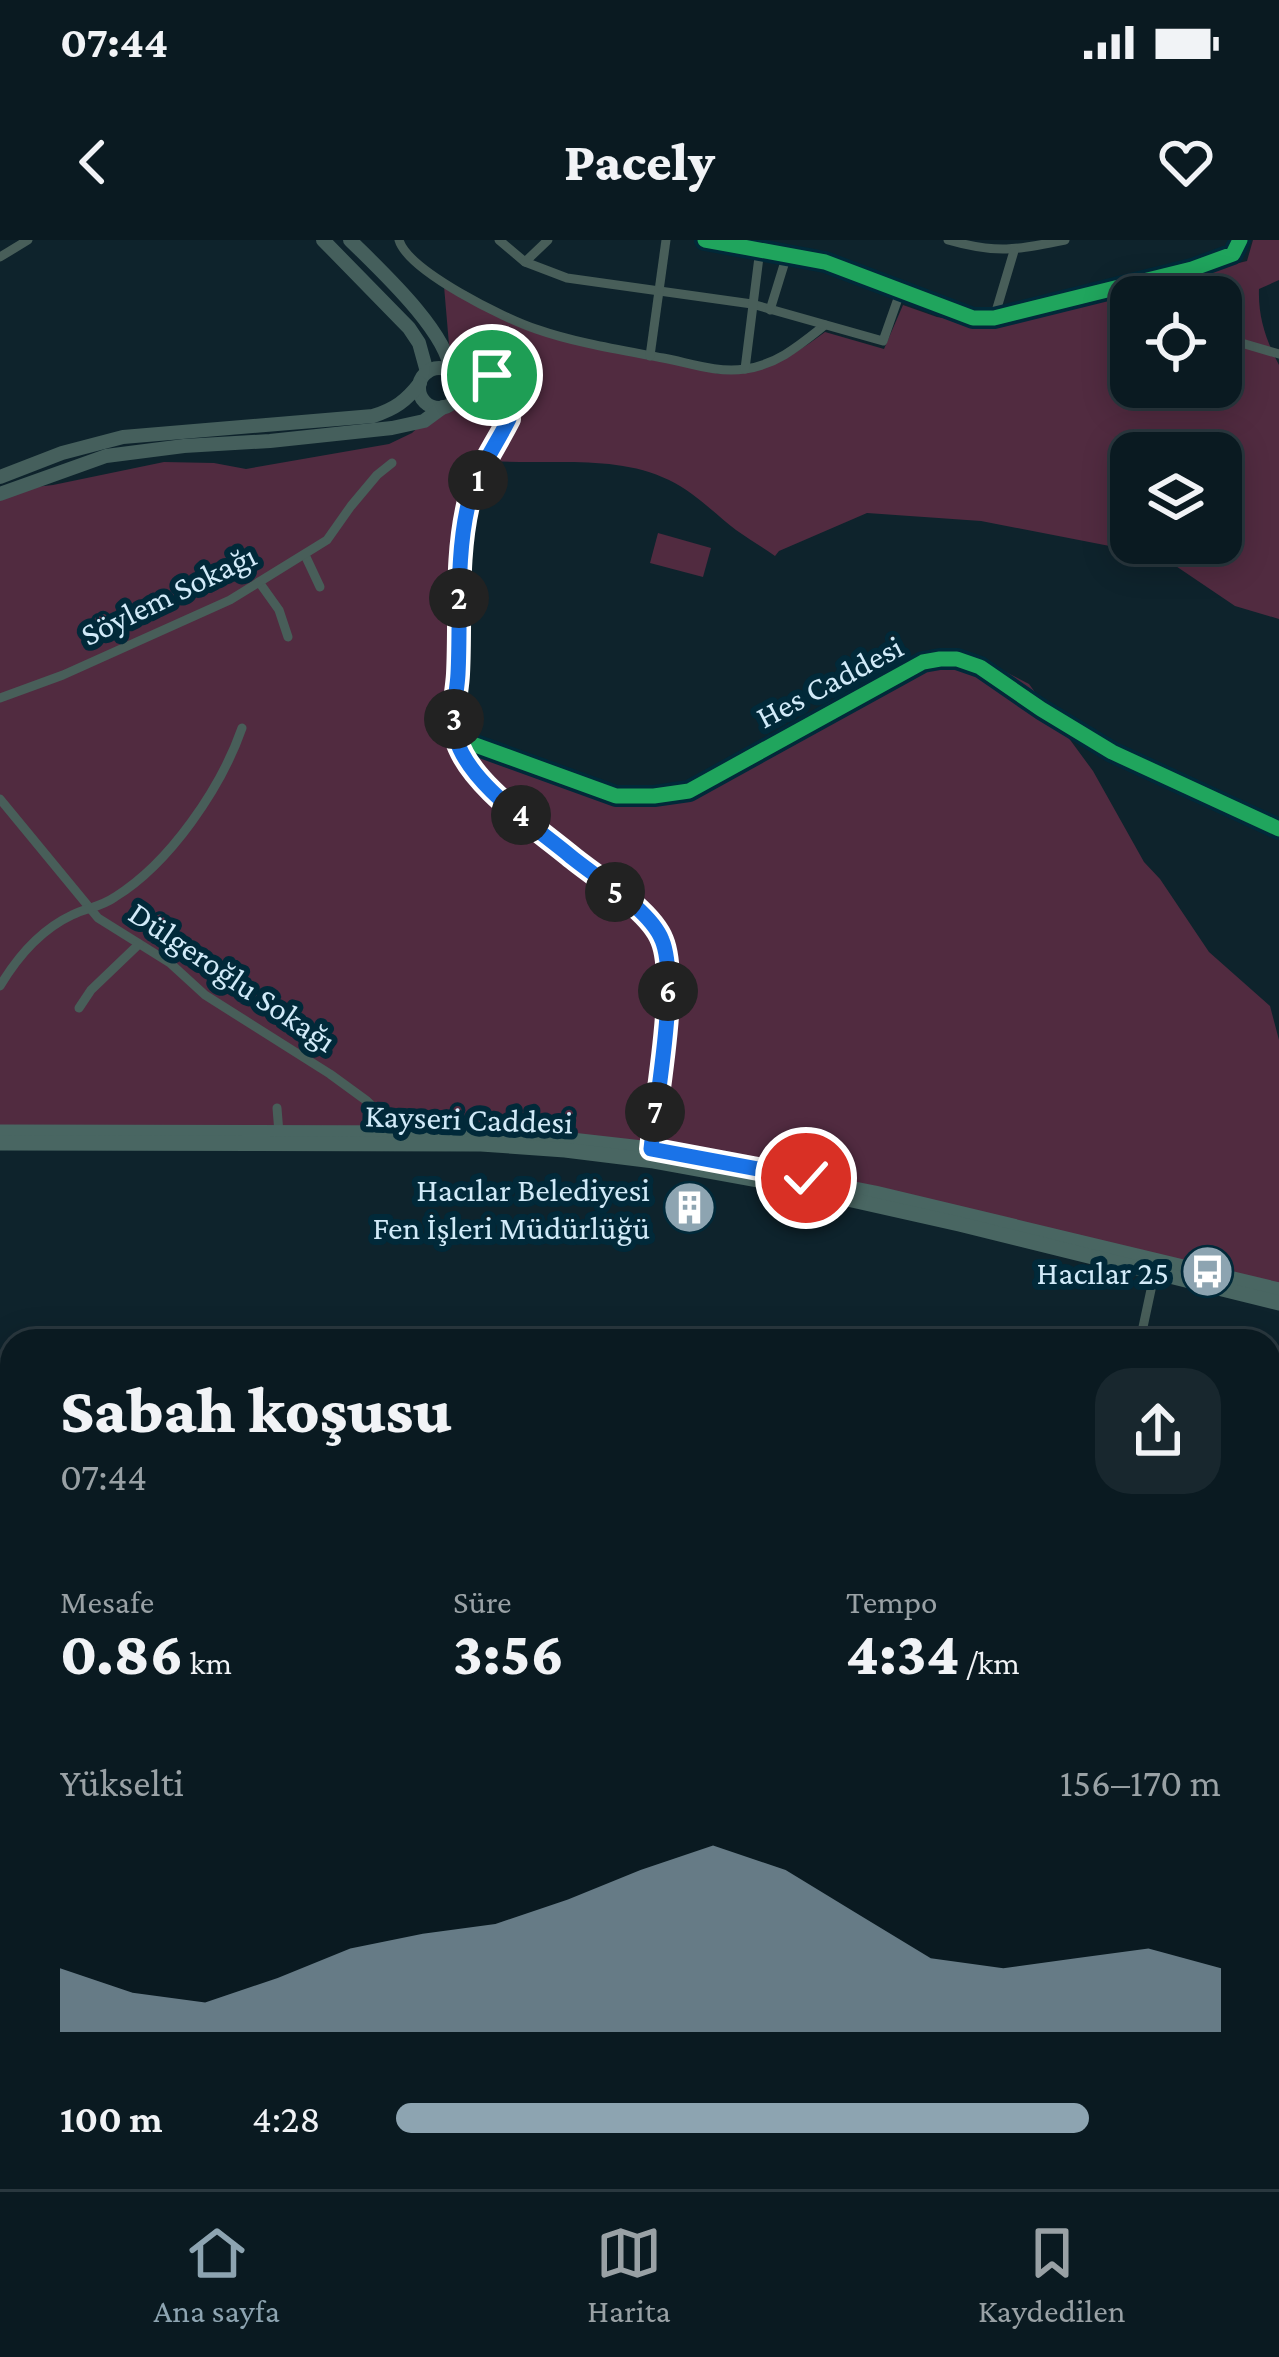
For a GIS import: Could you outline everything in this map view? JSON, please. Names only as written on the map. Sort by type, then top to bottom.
[{"type":"main road","name":"Kayseri Caddesi","points":[[0,1132],[400,1132],[544,1137],[651,1149],[852,1188],[1157,1265],[1279,1303]]},
{"type":"main road","name":"Kayseri Caddesi","points":[[0,1144],[481,1144],[566,1150],[785,1186],[1279,1290]]},
{"type":"street","points":[[0,257],[28,240]]},
{"type":"street","points":[[323,240],[419,343],[424,401],[448,404]]},
{"type":"street","points":[[350,240],[401,292],[447,351],[459,389],[448,404]]},
{"type":"street","points":[[399,240],[403,250],[434,277],[536,329],[712,369],[745,369],[771,362],[825,325]]},
{"type":"street","points":[[499,240],[525,262],[567,278],[752,304],[883,341],[901,290]]},
{"type":"street","points":[[525,262],[548,240]]},
{"type":"street","points":[[650,356],[666,240]]},
{"type":"street","points":[[705,240],[825,262],[973,318],[994,318],[1223,260],[1234,254],[1236,241]]},
{"type":"street","points":[[948,240],[981,250],[1014,250],[1065,240]]},
{"type":"street","points":[[981,250],[992,240]]},
{"type":"street","points":[[745,369],[760,249]]},
{"type":"street","points":[[994,318],[1014,250]]},
{"type":"street","points":[[770,310],[787,254]]},
{"type":"street","points":[[1192,269],[1194,276]]},
{"type":"street","points":[[1242,343],[1279,354]]},
{"type":"street","points":[[0,477],[123,436],[373,416],[405,401],[439,368],[453,374],[476,371],[503,380],[511,408],[509,419],[470,499],[460,582],[455,738],[470,766],[492,790],[644,913],[657,929],[668,964],[668,999],[651,1149]]},
{"type":"street","points":[[0,494],[106,456],[392,428],[424,421],[483,386],[507,390]]},
{"type":"street","name":"Söylem Sokağı","points":[[0,698],[230,600],[327,540],[376,475],[392,463]]},
{"type":"street","points":[[304,555],[320,586]]},
{"type":"street","points":[[260,582],[279,610],[288,637]]},
{"type":"street","name":"Hes Caddesi","points":[[455,738],[616,796],[671,794],[688,791],[923,662],[957,659],[980,667],[1112,752],[1279,829]]},
{"type":"street","points":[[0,986],[27,946],[74,914],[93,910],[139,880],[163,857],[214,792],[242,728]]},
{"type":"street","name":"Dülgeroğlu Sokağı","points":[[0,799],[98,918],[170,963],[205,995],[330,1074],[400,1132]]},
{"type":"street","points":[[79,1008],[139,944]]},
{"type":"street","points":[[278,1108],[279,1133]]},
{"type":"street","points":[[1143,1329],[1157,1265]]},
{"type":"shaded area","points":[[1253,240],[1279,240],[1279,280],[1259,289],[1264,328],[1279,365],[1279,619],[1235,606],[1173,564],[1242,564],[1242,432],[1110,432],[1110,546],[981,521],[867,513],[775,556],[687,490],[649,472],[606,464],[495,461],[473,502],[459,729],[465,736],[618,792],[681,787],[934,650],[973,655],[1029,684],[1093,771],[1144,862],[1209,952],[1270,1006],[1279,1040],[1279,1298],[632,1154],[0,1137],[0,491],[164,462],[246,469],[389,444],[454,403],[444,286],[571,341],[720,374],[776,362],[825,332],[884,349],[903,305],[937,317],[985,325],[1110,294],[1110,408],[1242,408],[1242,276],[1186,276],[1247,261]]},
{"type":"shaded area","points":[[658,533],[711,548],[703,577],[650,563]]},
{"type":"cycle path","points":[[705,240],[825,262],[973,318],[994,318],[1192,269],[1233,254],[1240,240]]},
{"type":"cycle path","points":[[455,376],[476,371],[503,380],[510,397],[509,419],[476,480],[465,522],[456,738],[486,785],[632,904],[662,940],[667,959],[667,1012],[651,1149]]},
{"type":"cycle path","points":[[456,738],[616,796],[689,791],[923,662],[957,659],[980,667],[1112,752],[1279,829]]},
{"type":"place","name":"Hacılar Belediyesi Fen İşleri Müdürlüğü","points":[[689,1208]]},
{"type":"place","name":"Hacılar 25","points":[[1208,1272]]},
{"type":"route","points":[[492,375],[503,380],[511,408],[470,499],[460,582],[455,738],[470,766],[492,790],[644,913],[657,929],[668,964],[668,999],[651,1149],[806,1178]]}]
